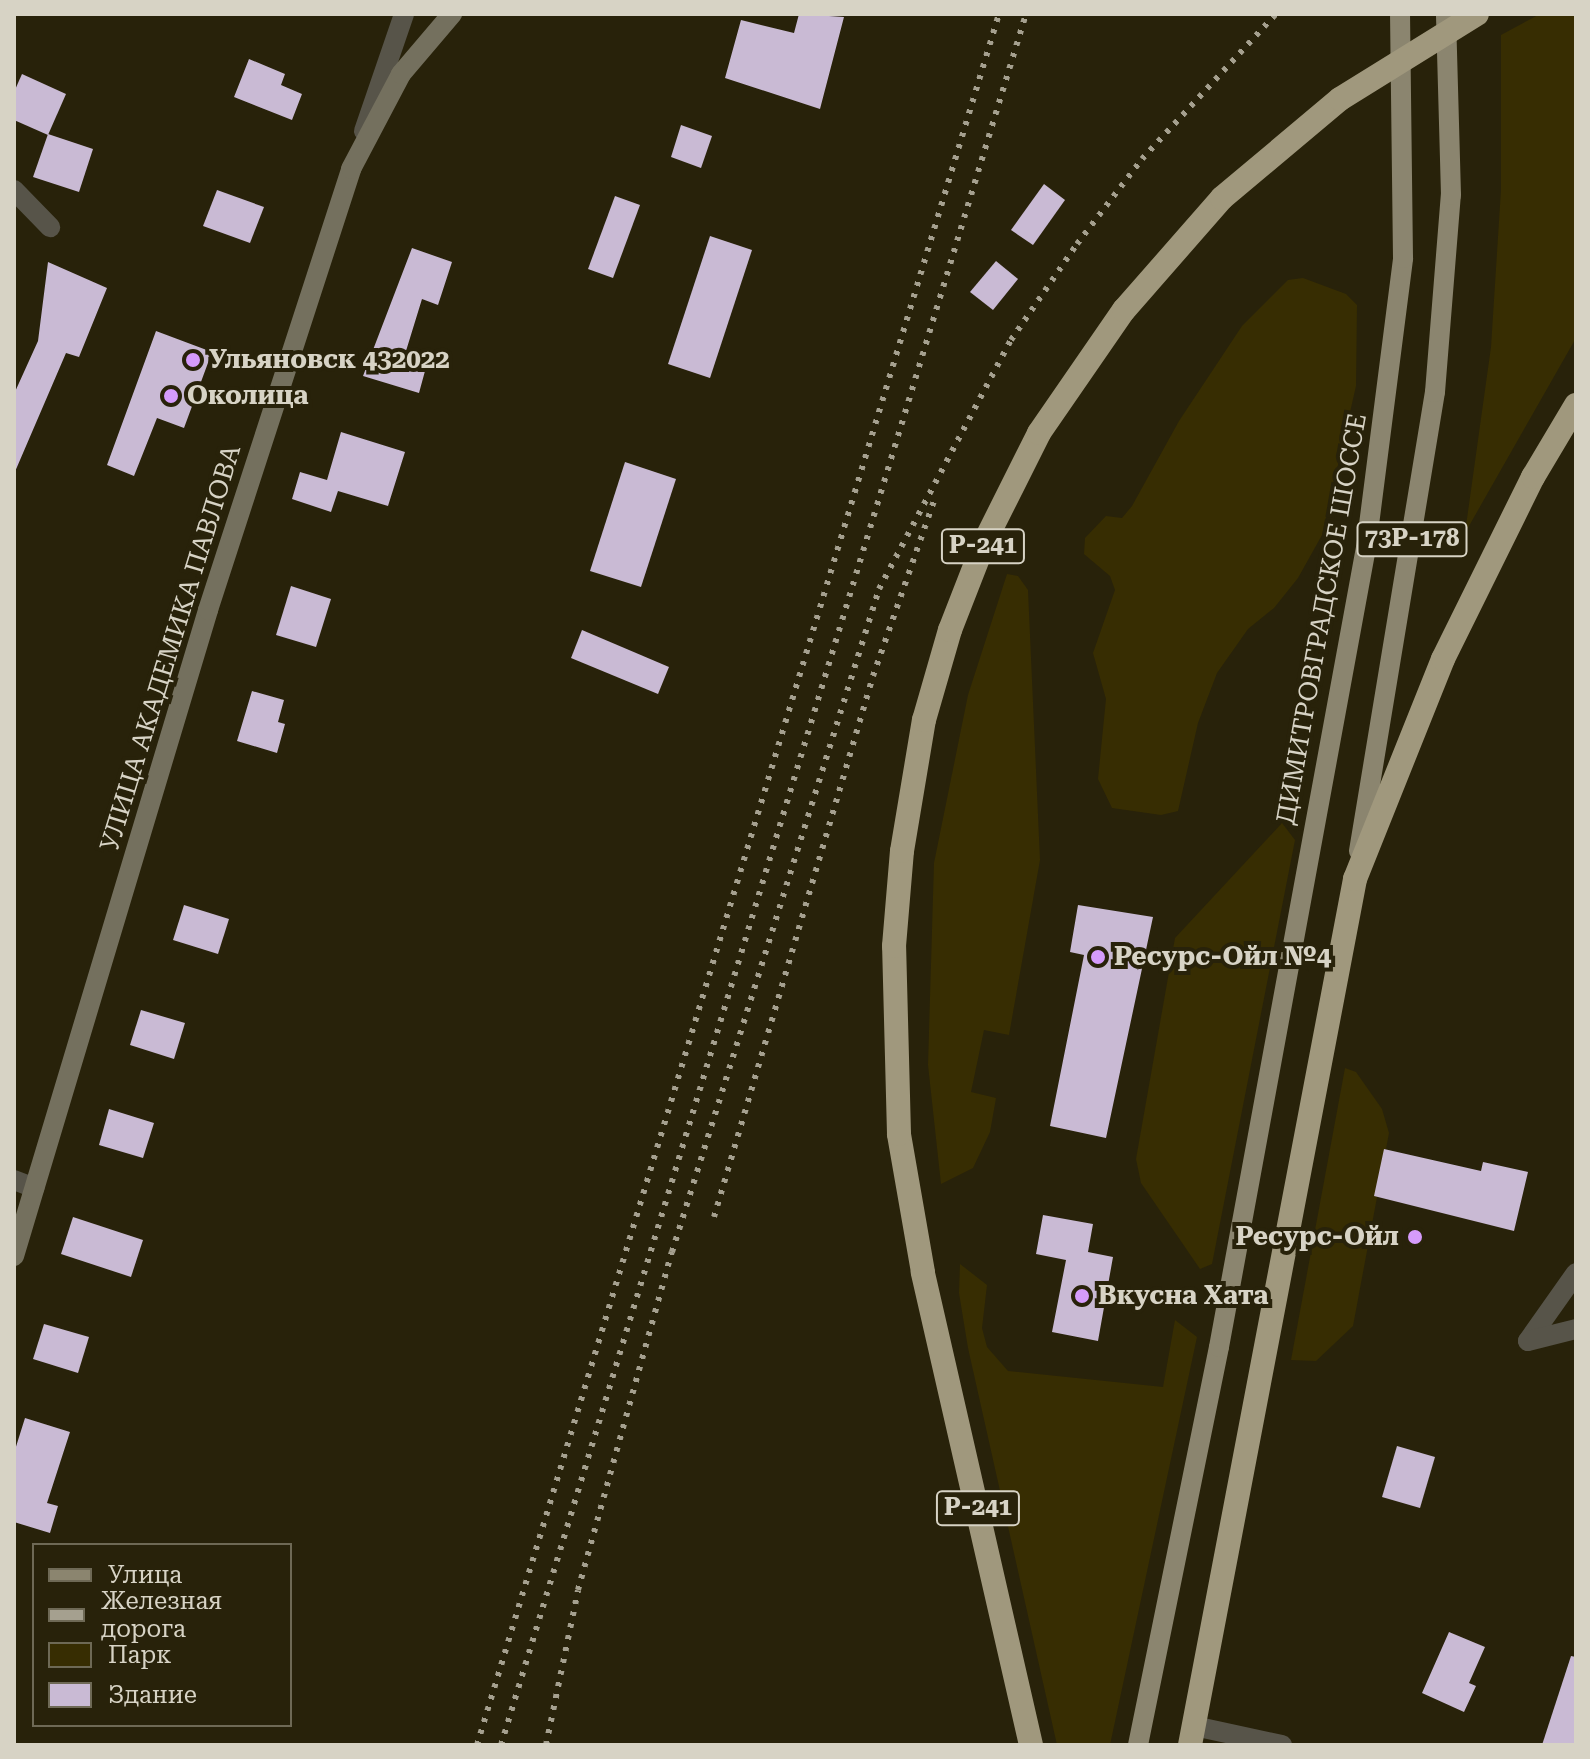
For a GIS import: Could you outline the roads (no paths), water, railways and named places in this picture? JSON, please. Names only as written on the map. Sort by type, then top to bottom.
[{"type":"highway","name":"Р-241","points":[[1031,1745],[923,1272],[899,1134],[894,946],[902,851],[924,720],[950,630],[984,543],[1039,433],[1124,310],[1222,198],[1316,119],[1477,14]]},
{"type":"highway","points":[[1192,1735],[1355,879],[1443,659],[1533,477],[1576,405]]},
{"type":"main road","name":"ДИМИТРОВГРАДСКОЕ ШОССЕ","points":[[1138,1745],[1219,1347],[1363,564],[1391,374],[1405,196],[1400,14]]},
{"type":"main road","name":"73Р-178","points":[[1355,879],[1435,392],[1451,195],[1446,14]]},
{"type":"street","name":"УЛИЦА АКАДЕМИКА ПАВЛОВА","points":[[14,1256],[208,610],[404,14]]},
{"type":"street","points":[[351,169],[401,74],[452,14]]},
{"type":"street","points":[[14,190],[50,227]]},
{"type":"street","points":[[14,1180],[35,1188]]},
{"type":"street","points":[[1576,1273],[1528,1341],[1576,1329]]},
{"type":"street","points":[[1192,1735],[1282,1745]]},
{"type":"railway","points":[[477,1745],[999,14]]},
{"type":"railway","points":[[501,1745],[1026,14]]},
{"type":"railway","points":[[546,1745],[578,1590],[672,1252],[879,589],[1011,340],[1077,244],[1142,159],[1276,14]]},
{"type":"railway","points":[[714,1217],[873,676],[935,498]]},
{"type":"place","name":"Ульяновск 432022","points":[[193,360]]},
{"type":"place","name":"Околица","points":[[171,396]]},
{"type":"place","name":"Ресурс-Ойл №4","points":[[1098,957]]},
{"type":"place","name":"Ресурс-Ойл","points":[[1415,1237]]},
{"type":"place","name":"Вкусна Хата","points":[[1082,1296]]}]
